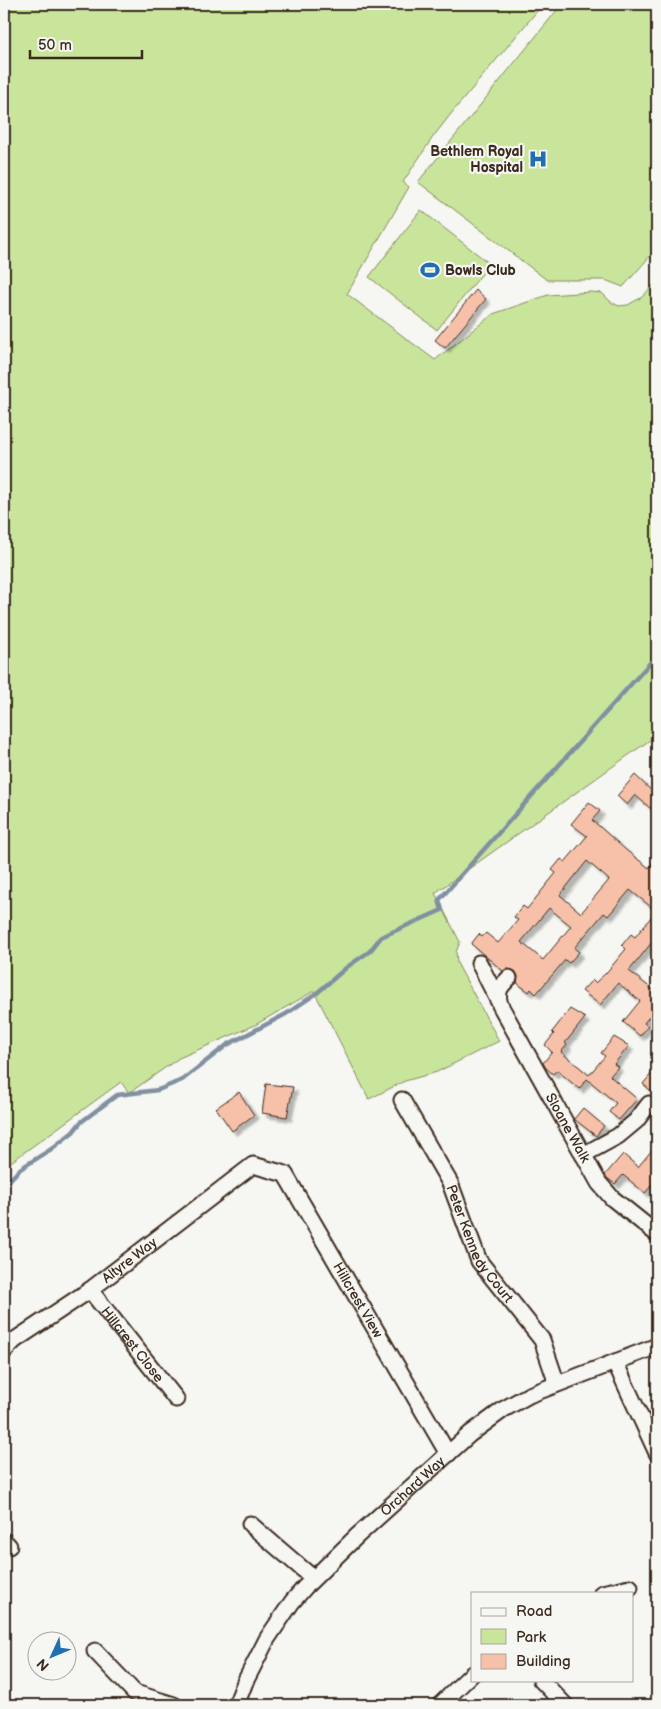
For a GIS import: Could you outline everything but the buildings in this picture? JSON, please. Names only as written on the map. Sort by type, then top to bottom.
[{"type":"street","name":"Sloane Walk","points":[[479,964],[599,1183],[612,1198],[657,1234]]},
{"type":"street","points":[[500,1005],[499,990],[509,978]]},
{"type":"street","name":"Peter Kennedy Court","points":[[402,1100],[450,1183],[479,1261],[542,1340],[558,1384]]},
{"type":"street","points":[[584,1155],[618,1136],[636,1120],[649,1104]]},
{"type":"street","name":"Altyre Way","points":[[4,1351],[15,1340],[90,1290],[253,1165]]},
{"type":"street","name":"Hillcrest View","points":[[253,1165],[285,1174],[448,1454]]},
{"type":"street","name":"Hillcrest Close","points":[[90,1290],[176,1399]]},
{"type":"street","name":"Orchard Way","points":[[236,1705],[245,1682],[267,1640],[292,1602],[313,1578],[482,1424],[504,1408],[529,1395],[657,1346]]},
{"type":"street","points":[[615,1362],[657,1453]]},
{"type":"street","points":[[250,1524],[313,1578]]},
{"type":"street","points":[[607,1592],[630,1587]]},
{"type":"street","points":[[94,1651],[135,1693],[174,1705]]},
{"type":"street","points":[[440,1705],[471,1675]]},
{"type":"street","points":[[543,1682],[565,1705]]},
{"type":"green space","points":[[4,4],[543,4],[433,137],[403,182],[409,187],[347,294],[435,360],[493,314],[548,295],[591,292],[602,293],[611,302],[619,306],[628,305],[642,297],[657,281],[657,735],[435,893],[460,942],[456,952],[457,963],[499,1041],[437,1072],[405,1081],[369,1099],[314,991],[255,1025],[179,1058],[129,1093],[121,1082],[4,1167]]},
{"type":"green space","name":"Bethlem Royal Hospital","points":[[562,4],[657,4],[657,253],[652,254],[623,287],[605,280],[547,280],[418,182]]},
{"type":"green space","name":"Bowls Club","points":[[421,210],[490,264],[437,330],[369,277]]},
{"type":"waterway","points":[[4,1186],[20,1169],[50,1150],[73,1132],[81,1122],[117,1095],[158,1090],[182,1080],[227,1045],[286,1014],[317,993],[347,967],[370,951],[381,937],[442,910],[439,900],[657,655]]},
{"type":"place","name":"Bethlem Royal Hospital","points":[[538,159]]},
{"type":"place","name":"Bowls Club","points":[[430,270]]}]
